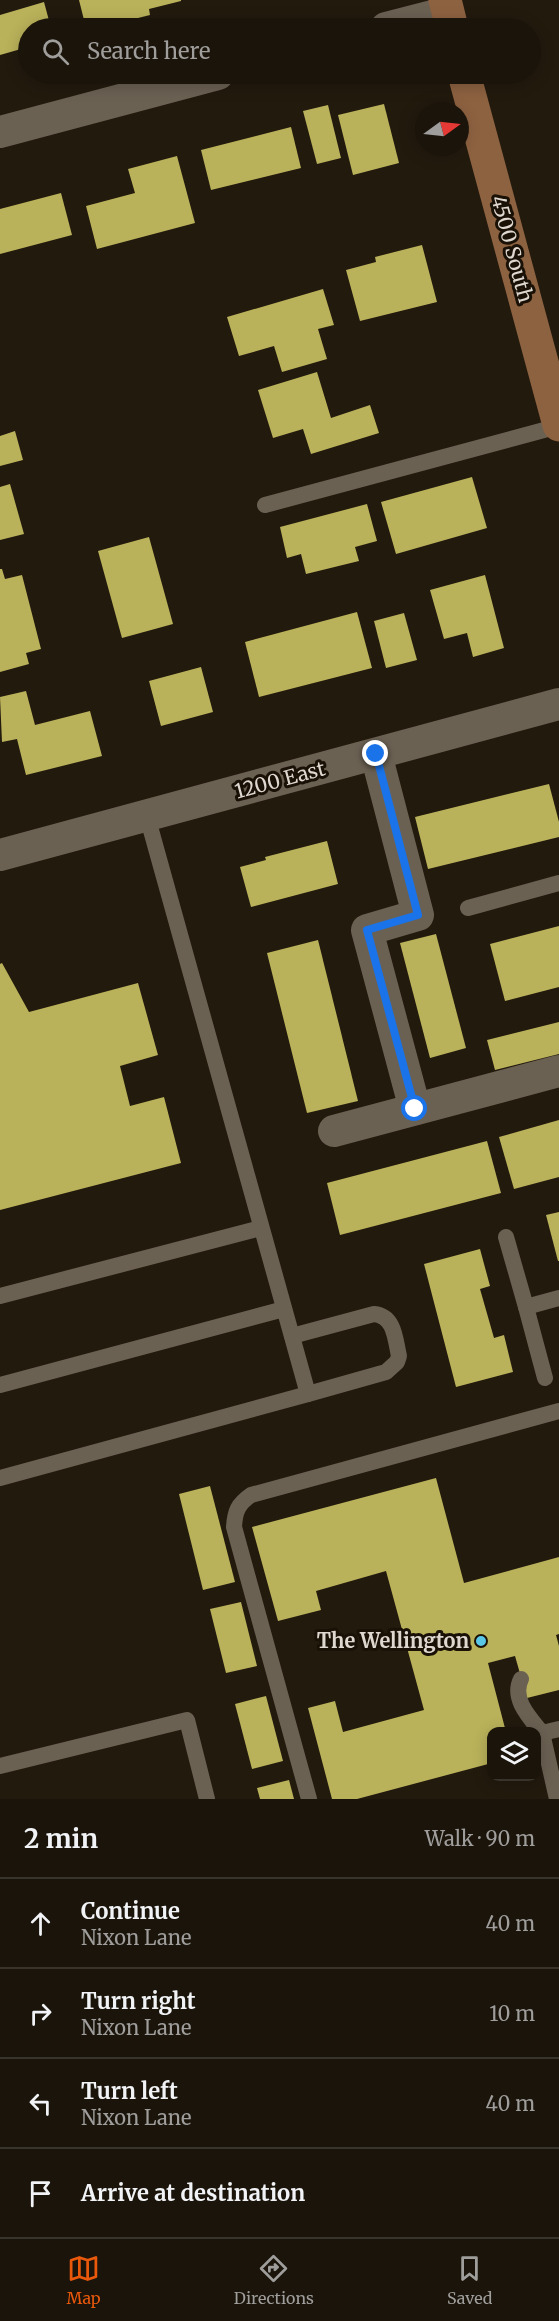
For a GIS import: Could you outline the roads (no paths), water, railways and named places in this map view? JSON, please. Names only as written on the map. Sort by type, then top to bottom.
[{"type":"main road","name":"4500 South","points":[[467,84],[559,426]]},
{"type":"street","points":[[427,18],[448,13]]},
{"type":"street","points":[[0,132],[180,84]]},
{"type":"street","name":"1200 East","points":[[0,855],[559,704]]},
{"type":"street","points":[[376,754],[418,915],[367,930],[415,1109]]},
{"type":"street","points":[[334,1131],[559,1071]]},
{"type":"lane","points":[[265,505],[559,426]]},
{"type":"lane","points":[[147,816],[308,1394]]},
{"type":"lane","points":[[468,908],[559,882]]},
{"type":"lane","points":[[0,1296],[261,1228]]},
{"type":"lane","points":[[506,1237],[545,1378]]},
{"type":"lane","points":[[526,1307],[559,1298]]},
{"type":"lane","points":[[0,1385],[284,1309]]},
{"type":"lane","points":[[0,1478],[386,1372],[392,1368],[399,1356],[393,1328],[382,1315],[374,1314],[292,1336]]},
{"type":"lane","points":[[309,1799],[234,1527],[235,1513],[240,1502],[251,1495],[559,1411]]},
{"type":"lane","points":[[522,1679],[518,1686],[524,1712],[542,1733],[557,1799]]},
{"type":"lane","points":[[0,1766],[187,1720],[207,1799]]},
{"type":"lane","points":[[542,1733],[559,1729]]},
{"type":"place","name":"The Wellington","points":[[481,1641]]}]
